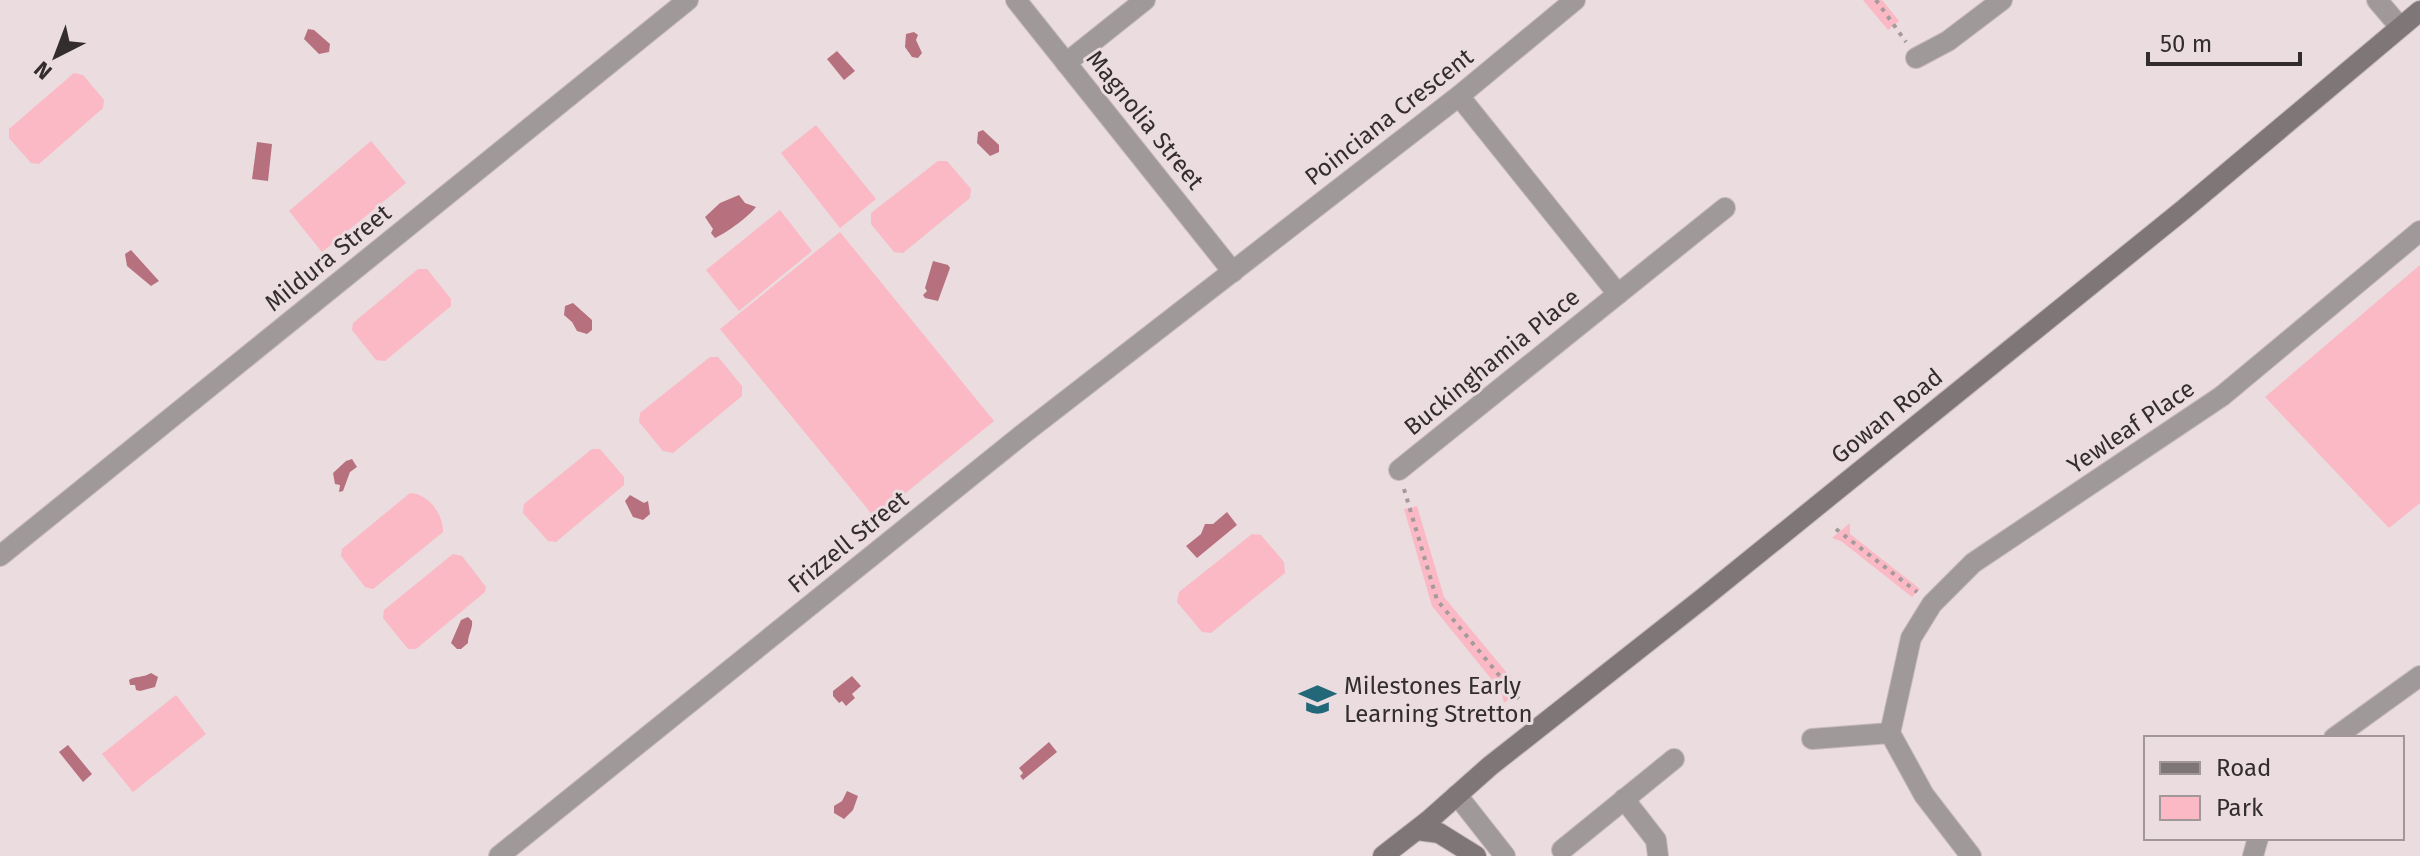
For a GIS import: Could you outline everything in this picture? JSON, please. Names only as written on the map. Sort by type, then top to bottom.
[{"type":"main road","name":"Gowan Road","points":[[1383,856],[2194,201],[2420,11]]},
{"type":"main road","points":[[1417,830],[1439,833],[1476,856]]},
{"type":"street","name":"Mildura Street","points":[[0,556],[688,0]]},
{"type":"street","name":"Magnolia Street","points":[[1016,0],[1233,272]]},
{"type":"street","points":[[1066,63],[1145,0]]},
{"type":"street","name":"Poinciana Crescent","points":[[1233,272],[1459,96],[1575,0]]},
{"type":"street","points":[[1916,58],[1948,41],[2002,0]]},
{"type":"street","points":[[2377,0],[2400,27]]},
{"type":"street","name":"Buckinghamia Place","points":[[1459,96],[1618,294]]},
{"type":"street","name":"Buckinghamia Place","points":[[1399,470],[1725,208]]},
{"type":"street","name":"Yewleaf Place","points":[[1890,733],[1911,638],[1932,604],[1973,563],[2222,396],[2420,231]]},
{"type":"street","name":"Frizzell Street","points":[[499,856],[1023,434],[1233,272]]},
{"type":"street","points":[[2337,736],[2420,676]]},
{"type":"street","points":[[1812,739],[1890,733],[1924,795],[1971,856]]},
{"type":"street","points":[[1562,850],[1674,759]]},
{"type":"street","points":[[1457,795],[1505,856]]},
{"type":"street","points":[[1624,799],[1656,840],[1658,856]]},
{"type":"path","points":[[1876,0],[1916,58]]},
{"type":"path","points":[[1399,470],[1437,600],[1522,703]]},
{"type":"path","points":[[1836,529],[1932,604]]},
{"type":"green space","points":[[1863,0],[1882,0],[1899,21],[1888,30]]},
{"type":"green space","points":[[74,73],[83,75],[104,100],[103,108],[39,164],[31,163],[9,138],[9,129]]},
{"type":"green space","points":[[816,125],[876,199],[840,228],[781,153]]},
{"type":"green space","points":[[371,141],[406,183],[322,252],[289,211]]},
{"type":"green space","points":[[938,161],[947,161],[971,189],[970,198],[903,253],[894,252],[871,224],[871,213]]},
{"type":"green space","points":[[780,210],[812,251],[739,311],[706,270]]},
{"type":"green space","points":[[840,232],[994,421],[875,518],[720,329]]},
{"type":"green space","points":[[2420,265],[2420,503],[2389,528],[2265,397]]},
{"type":"green space","points":[[418,269],[427,269],[451,299],[451,306],[385,361],[376,360],[352,330],[353,323]]},
{"type":"green space","points":[[710,357],[718,357],[742,386],[742,396],[673,453],[663,451],[639,422],[640,413]]},
{"type":"green space","points":[[592,449],[600,449],[624,477],[624,485],[556,542],[548,541],[523,513],[524,504]]},
{"type":"green space","points":[[410,493],[423,497],[434,506],[441,518],[443,532],[373,589],[365,587],[341,556],[342,549]]},
{"type":"green space","points":[[1417,506],[1444,597],[1521,690],[1504,703],[1501,691],[1432,606],[1404,509]]},
{"type":"green space","points":[[1850,523],[1850,534],[1920,589],[1912,597],[1841,541],[1832,538]]},
{"type":"green space","points":[[1252,534],[1261,535],[1284,562],[1285,573],[1211,633],[1202,632],[1177,602],[1179,592]]},
{"type":"green space","points":[[453,554],[462,556],[486,587],[485,592],[416,649],[408,649],[383,618],[384,610]]},
{"type":"green space","points":[[176,695],[206,734],[133,792],[102,754]]},
{"type":"shaded area","points":[[308,29],[314,30],[330,44],[329,52],[319,54],[304,39]]},
{"type":"shaded area","points":[[914,32],[918,35],[916,40],[922,53],[918,58],[912,57],[905,47],[906,34]]},
{"type":"shaded area","points":[[837,51],[855,71],[844,80],[827,59]]},
{"type":"shaded area","points":[[983,130],[999,145],[999,152],[990,156],[977,143],[978,132]]},
{"type":"shaded area","points":[[257,142],[272,144],[268,181],[252,179]]},
{"type":"shaded area","points":[[739,195],[745,203],[756,207],[738,224],[715,238],[705,217],[720,203]]},
{"type":"shaded area","points":[[131,250],[159,281],[151,286],[127,266],[125,254]]},
{"type":"shaded area","points":[[933,261],[950,268],[938,301],[923,295],[927,291],[925,288]]},
{"type":"shaded area","points":[[573,303],[592,320],[592,330],[587,334],[577,331],[564,315],[565,306]]},
{"type":"shaded area","points":[[352,459],[357,467],[350,472],[343,491],[339,492],[340,485],[335,484],[333,473]]},
{"type":"shaded area","points":[[630,495],[644,503],[648,501],[650,514],[643,520],[633,517],[625,501]]},
{"type":"shaded area","points":[[1227,512],[1237,525],[1197,558],[1186,546],[1201,534],[1205,524],[1213,524]]},
{"type":"shaded area","points":[[468,617],[472,624],[468,643],[457,649],[451,643],[461,620]]},
{"type":"shaded area","points":[[151,673],[158,677],[155,687],[140,691],[136,690],[135,685],[130,685],[129,680]]},
{"type":"shaded area","points":[[852,676],[861,686],[846,706],[842,701],[839,703],[833,691]]},
{"type":"shaded area","points":[[1049,742],[1057,752],[1023,780],[1019,768]]},
{"type":"shaded area","points":[[68,745],[92,774],[83,782],[59,752]]},
{"type":"shaded area","points":[[847,791],[858,796],[853,810],[844,819],[834,813],[834,806],[842,801]]},
{"type":"place","name":"Milestones Early Learning Stretton","points":[[1318,700]]}]
